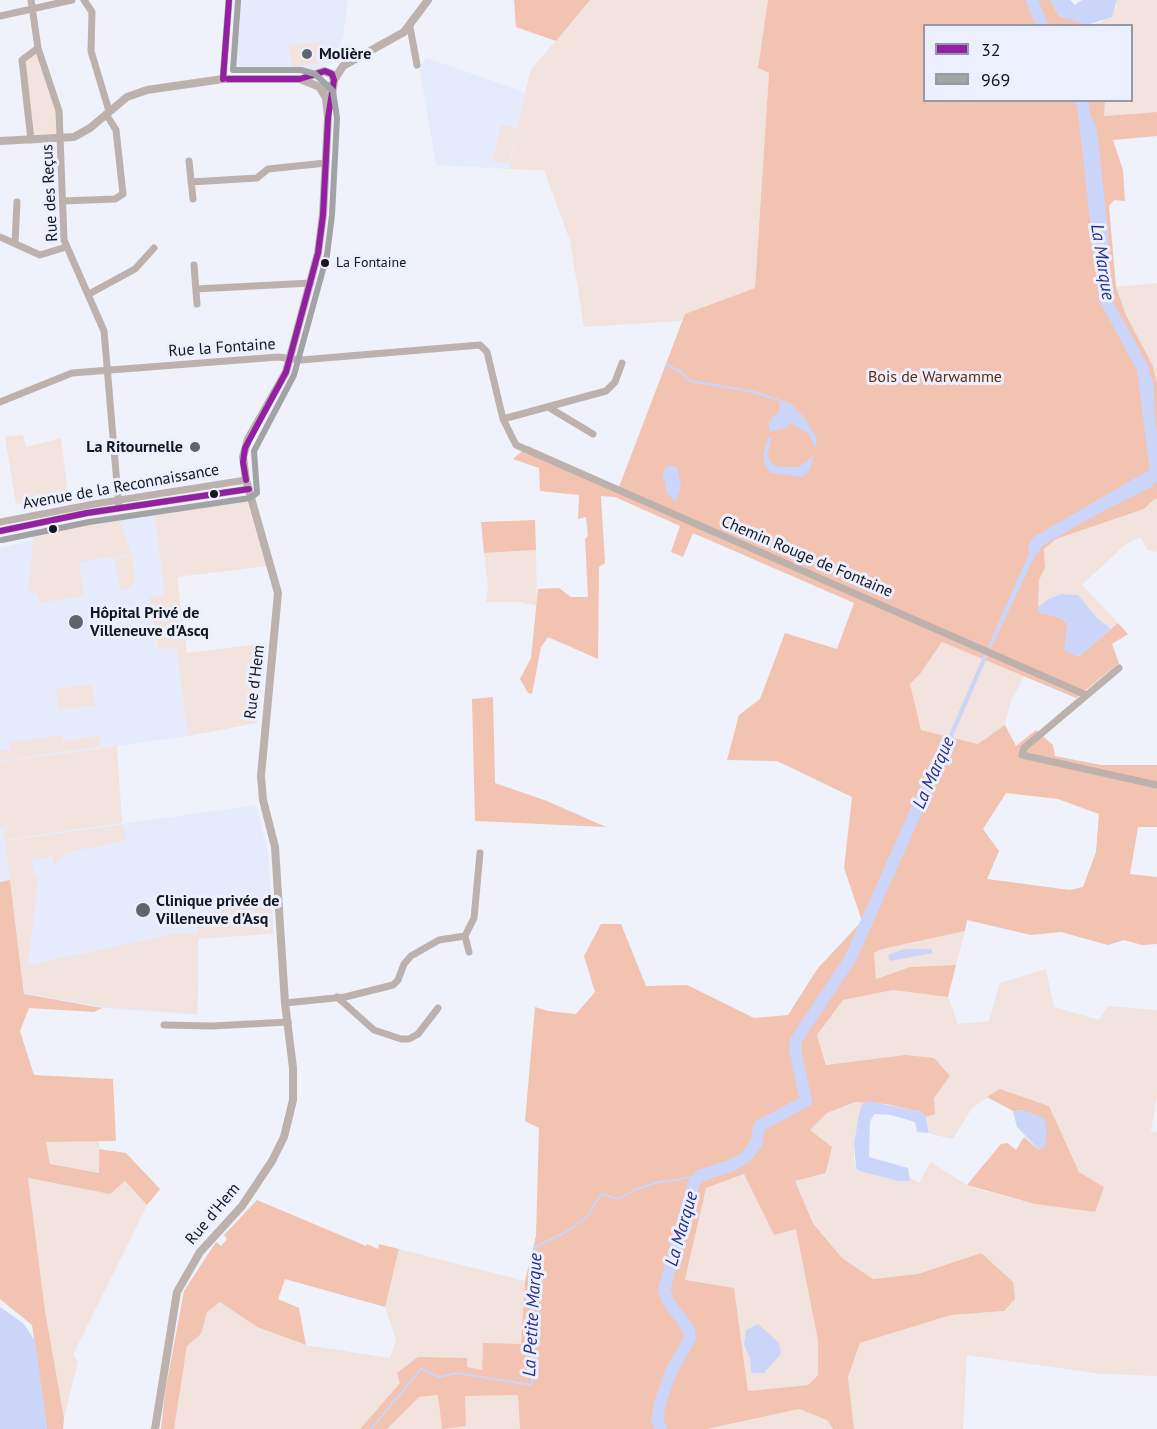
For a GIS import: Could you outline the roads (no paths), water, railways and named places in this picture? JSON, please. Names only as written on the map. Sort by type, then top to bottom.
[{"type":"street","name":"Rue des Reçus","points":[[31,0],[38,48],[57,101],[66,247],[103,324],[119,508]]},
{"type":"street","points":[[0,16],[72,0]]},
{"type":"street","points":[[63,201],[116,199],[123,194],[117,134],[108,113],[91,51],[92,12],[84,0]]},
{"type":"street","points":[[226,79],[229,0]]},
{"type":"street","points":[[226,79],[234,0]]},
{"type":"street","points":[[0,141],[79,135],[123,100],[139,92],[226,79],[300,79],[323,72],[391,40],[410,27],[428,0]]},
{"type":"street","points":[[410,27],[417,65]]},
{"type":"street","points":[[31,140],[22,60],[38,48]]},
{"type":"street","points":[[328,118],[334,82],[340,69],[350,61]]},
{"type":"street","points":[[323,72],[334,82]]},
{"type":"street","points":[[323,72],[316,79],[326,98],[328,118]]},
{"type":"street","points":[[300,79],[328,89],[334,82]]},
{"type":"street","name":"Rue d'Hem","points":[[155,1429],[174,1302],[180,1286],[205,1245],[248,1198],[277,1151],[287,1128],[294,1089],[285,1003],[275,847],[263,800],[261,776],[278,593],[243,462],[246,444],[279,386],[290,358],[310,283],[323,225],[328,118]]},
{"type":"street","points":[[189,161],[193,199]]},
{"type":"street","points":[[191,182],[257,178],[268,169],[326,163]]},
{"type":"street","points":[[15,243],[18,238],[17,202]]},
{"type":"street","points":[[1,240],[15,243],[40,255],[66,247]]},
{"type":"street","points":[[89,294],[131,272],[154,248]]},
{"type":"street","points":[[194,265],[197,304]]},
{"type":"street","points":[[196,289],[310,283]]},
{"type":"street","name":"Rue la Fontaine","points":[[0,402],[64,375],[290,358],[301,360],[480,345],[487,352],[503,419],[516,446]]},
{"type":"street","points":[[503,419],[606,391],[615,382],[622,363]]},
{"type":"street","points":[[548,407],[593,434]]},
{"type":"street","name":"Chemin Rouge de Fontaine","points":[[516,446],[1086,695]]},
{"type":"street","name":"Avenue de la Reconnaissance","points":[[0,522],[118,500],[248,485]]},
{"type":"street","name":"Avenue de la Reconnaissance","points":[[0,531],[248,485]]},
{"type":"street","points":[[1119,668],[1024,748],[1022,755],[1157,785]]},
{"type":"street","points":[[469,952],[465,936],[474,918],[480,853]]},
{"type":"street","points":[[285,1003],[337,998],[393,985],[399,980],[402,966],[411,956],[439,940],[465,936]]},
{"type":"street","points":[[337,998],[374,1030],[401,1039],[416,1036],[438,1008]]},
{"type":"street","points":[[164,1024],[212,1026],[288,1022]]},
{"type":"water","points":[[1050,0],[1070,0],[1075,5],[1082,0],[1117,0],[1112,17],[1090,24],[1059,16]]},
{"type":"water","points":[[1081,102],[1085,102],[1097,130],[1108,232],[1108,289],[1114,308],[1153,381],[1157,455],[1146,374],[1107,304],[1102,275],[1102,228],[1090,120]]},
{"type":"water","points":[[666,363],[680,370],[691,380],[755,391],[790,403],[804,417],[817,439],[815,449],[809,434],[791,423],[785,428],[770,432],[768,422],[780,410],[779,401],[749,392],[690,382],[680,373],[665,365]]},
{"type":"water","points":[[768,438],[771,438],[768,455],[770,462],[778,467],[799,467],[814,455],[809,472],[801,477],[771,473],[765,466],[763,454]]},
{"type":"water","points":[[671,465],[677,467],[681,485],[676,502],[665,491],[666,485],[662,475],[665,468]]},
{"type":"water","points":[[1157,474],[1157,481],[1151,487],[1076,525],[1051,532],[1146,484]]},
{"type":"water","points":[[1048,534],[1043,539],[991,648],[988,646],[1030,551],[1040,538]]},
{"type":"water","points":[[1062,594],[1078,595],[1097,618],[1111,629],[1078,657],[1064,650],[1067,623],[1059,617],[1038,612],[1038,607],[1048,599]]},
{"type":"water","points":[[985,652],[989,653],[881,903],[851,963],[846,961],[864,930]]},
{"type":"water","points":[[904,949],[931,949],[933,953],[890,961],[888,955]]},
{"type":"water","points":[[869,1101],[921,1112],[926,1117],[929,1133],[917,1132],[915,1122],[891,1115],[874,1114],[870,1122],[869,1157],[908,1168],[910,1181],[897,1181],[856,1168],[854,1144],[859,1114],[862,1104]]},
{"type":"water","points":[[1023,1110],[1044,1118],[1047,1129],[1045,1146],[1039,1150],[1017,1127],[1013,1111]]},
{"type":"water","points":[[0,1307],[24,1324],[35,1341],[47,1429],[0,1429]]},
{"type":"water","points":[[758,1324],[779,1343],[781,1354],[764,1373],[751,1373],[750,1358],[744,1344],[746,1330]]},
{"type":"waterway","name":"La Marque","points":[[1032,0],[1041,24]]},
{"type":"waterway","name":"La Marque","points":[[1034,548],[1037,542],[1156,473],[1143,369],[1105,299],[1081,102]]},
{"type":"waterway","name":"La Marque","points":[[661,1429],[657,1420],[660,1403],[671,1371],[690,1338],[689,1330],[668,1301],[664,1290],[693,1185],[699,1176],[730,1166],[745,1158],[756,1144],[759,1126],[806,1101],[795,1050],[796,1040],[850,959],[936,766]]},
{"type":"waterway","name":"La Petite Marque","points":[[371,1429],[421,1369],[440,1377],[457,1373],[532,1385],[535,1247],[566,1232],[587,1217],[601,1194],[619,1199],[634,1190],[656,1183],[699,1176]]},
{"type":"place","name":"Molière","points":[[307,54]]},
{"type":"place","name":"La Fontaine","points":[[325,263]]},
{"type":"place","name":"La Ritournelle","points":[[195,447]]},
{"type":"place","name":"Hôpital Privé de Villeneuve d'Ascq","points":[[76,622]]},
{"type":"place","name":"Clinique privée de Villeneuve d'Asq","points":[[143,910]]},
{"type":"park label","name":"Bois de Warwamme","points":[[935,377]]}]
